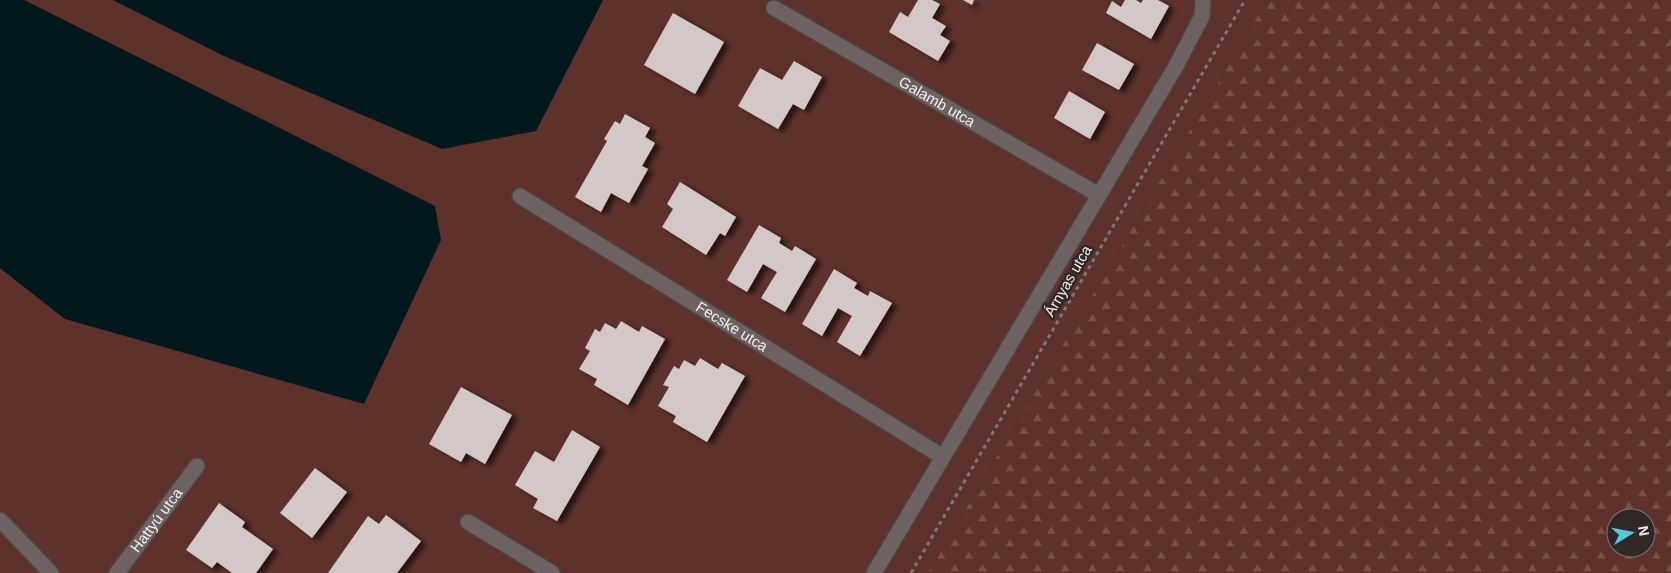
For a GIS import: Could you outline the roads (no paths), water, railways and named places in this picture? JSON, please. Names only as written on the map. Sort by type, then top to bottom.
[{"type":"lane","points":[[874,573],[1176,66],[1202,16],[1203,0]]},
{"type":"lane","name":"Galamb utca","points":[[774,8],[1099,195]]},
{"type":"lane","name":"Fecske utca","points":[[520,196],[943,457]]},
{"type":"lane","name":"Hattyú utca","points":[[117,573],[197,466]]},
{"type":"lane","points":[[0,520],[51,573]]},
{"type":"lane","points":[[468,522],[552,573]]}]
